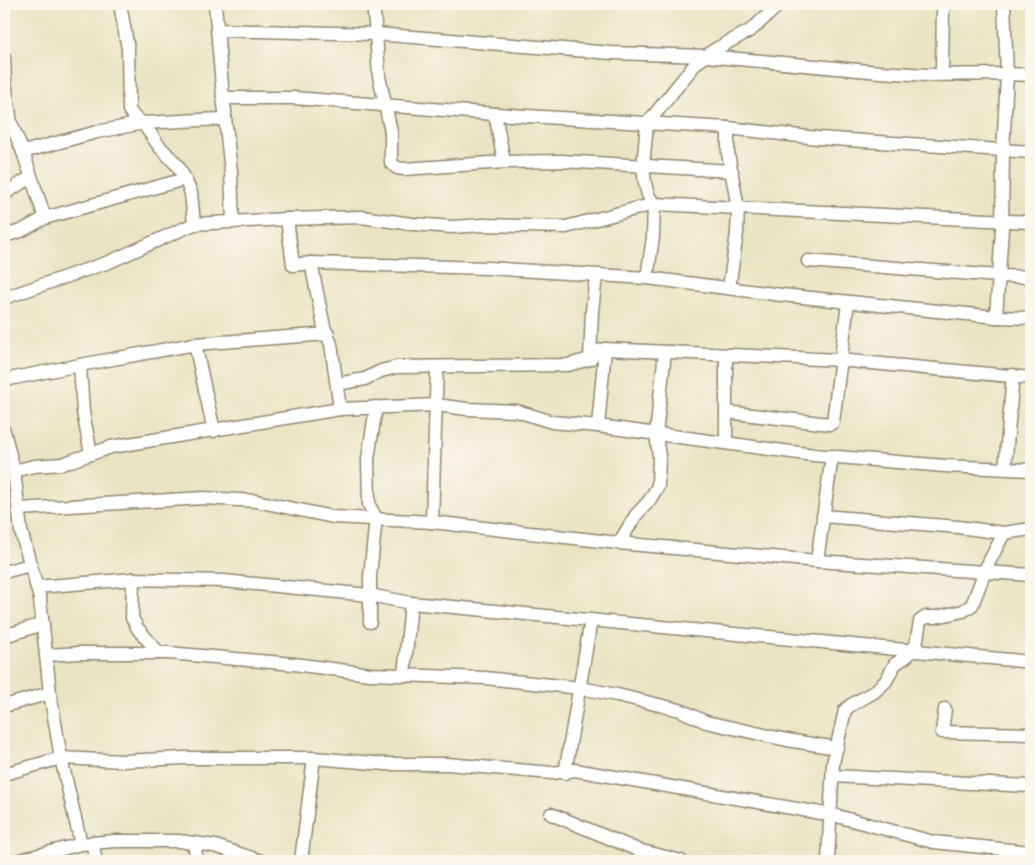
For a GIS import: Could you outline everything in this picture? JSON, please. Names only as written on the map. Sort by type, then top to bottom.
[{"type":"street","points":[[120,4],[128,49],[129,110],[134,118],[143,123],[159,146],[177,165],[185,178],[191,193],[194,224]]},
{"type":"street","points":[[215,4],[223,98],[226,111],[224,117],[231,172],[233,222]]},
{"type":"street","points":[[373,4],[379,76],[391,132],[391,163],[397,168],[504,162],[561,162],[732,171]]},
{"type":"street","points":[[647,278],[653,237],[654,204],[648,194],[643,167],[647,124],[687,73],[706,56],[751,30],[780,4]]},
{"type":"street","points":[[942,74],[943,4]]},
{"type":"street","points":[[996,317],[1003,222],[1006,74],[1004,4]]},
{"type":"street","points":[[217,30],[376,34],[612,53],[706,56],[880,72],[1031,75]]},
{"type":"street","points":[[4,58],[4,83],[8,124],[23,152],[45,218]]},
{"type":"street","points":[[223,98],[294,98],[495,114],[728,128],[818,138],[1003,152],[1031,152]]},
{"type":"street","points":[[495,114],[504,162]]},
{"type":"street","points":[[23,152],[97,132],[143,123],[220,119],[224,117]]},
{"type":"street","points":[[728,128],[728,153],[738,208],[737,233],[729,288]]},
{"type":"street","points":[[4,194],[31,177]]},
{"type":"street","points":[[4,236],[21,231],[45,218],[185,178]]},
{"type":"street","points":[[4,298],[109,262],[194,224],[361,217],[453,228],[483,225],[566,226],[654,204],[1031,222]]},
{"type":"street","points":[[287,219],[293,265],[311,263],[487,268],[647,278],[848,302],[996,317],[1031,318]]},
{"type":"street","points":[[808,261],[1031,277]]},
{"type":"street","points":[[311,263],[324,327],[328,334],[340,409]]},
{"type":"street","points":[[590,359],[596,276]]},
{"type":"street","points":[[726,412],[830,424],[833,422],[839,360],[848,302]]},
{"type":"street","points":[[4,380],[195,344],[328,334]]},
{"type":"street","points":[[195,344],[214,431]]},
{"type":"street","points":[[337,384],[365,379],[397,367],[568,365],[590,359],[597,351],[605,348],[839,360],[1031,378]]},
{"type":"street","points":[[598,426],[605,348]]},
{"type":"street","points":[[619,542],[658,486],[659,456],[656,434],[665,352]]},
{"type":"street","points":[[726,355],[726,443]]},
{"type":"street","points":[[80,365],[83,412],[91,454]]},
{"type":"street","points":[[432,522],[437,367]]},
{"type":"street","points":[[1005,468],[1013,375]]},
{"type":"street","points":[[14,471],[34,466],[62,464],[111,447],[340,409],[436,405],[467,409],[517,411],[552,422],[598,426],[832,456],[945,466],[1031,470]]},
{"type":"street","points":[[370,622],[369,595],[376,518],[369,506],[368,459],[376,407]]},
{"type":"street","points":[[4,431],[14,471],[21,531],[37,587],[50,693],[61,758],[86,843],[96,861]]},
{"type":"street","points":[[817,561],[832,456]]},
{"type":"street","points":[[4,500],[18,503],[204,498],[256,501],[333,517],[432,522],[817,561],[1031,575]]},
{"type":"street","points":[[824,516],[958,527],[1004,533],[1031,529]]},
{"type":"street","points":[[828,861],[834,763],[845,710],[874,692],[886,681],[895,664],[907,656],[916,644],[920,622],[926,617],[936,617],[963,611],[972,605],[985,572],[1004,533]]},
{"type":"street","points":[[4,572],[30,565]]},
{"type":"street","points":[[37,587],[132,579],[224,581],[369,595],[411,603],[1031,662]]},
{"type":"street","points":[[132,579],[132,618],[138,629],[159,653]]},
{"type":"street","points":[[404,675],[411,603]]},
{"type":"street","points":[[564,772],[592,620]]},
{"type":"street","points":[[4,636],[43,624]]},
{"type":"street","points":[[46,655],[159,653],[294,664],[370,674],[485,678],[580,688],[680,710],[706,722],[787,740],[837,748]]},
{"type":"street","points":[[4,706],[50,693]]},
{"type":"street","points":[[945,709],[942,732],[1031,734]]},
{"type":"street","points":[[4,774],[61,758],[123,761],[184,758],[314,758],[386,764],[447,764],[552,773],[575,770],[832,815],[933,842],[1016,856],[1031,852]]},
{"type":"street","points":[[301,861],[314,758]]},
{"type":"street","points":[[833,776],[1031,786]]},
{"type":"street","points":[[551,814],[638,850],[681,861]]},
{"type":"street","points":[[16,861],[86,843],[179,841],[215,846],[262,861]]},
{"type":"street","points":[[194,842],[197,861]]}]
